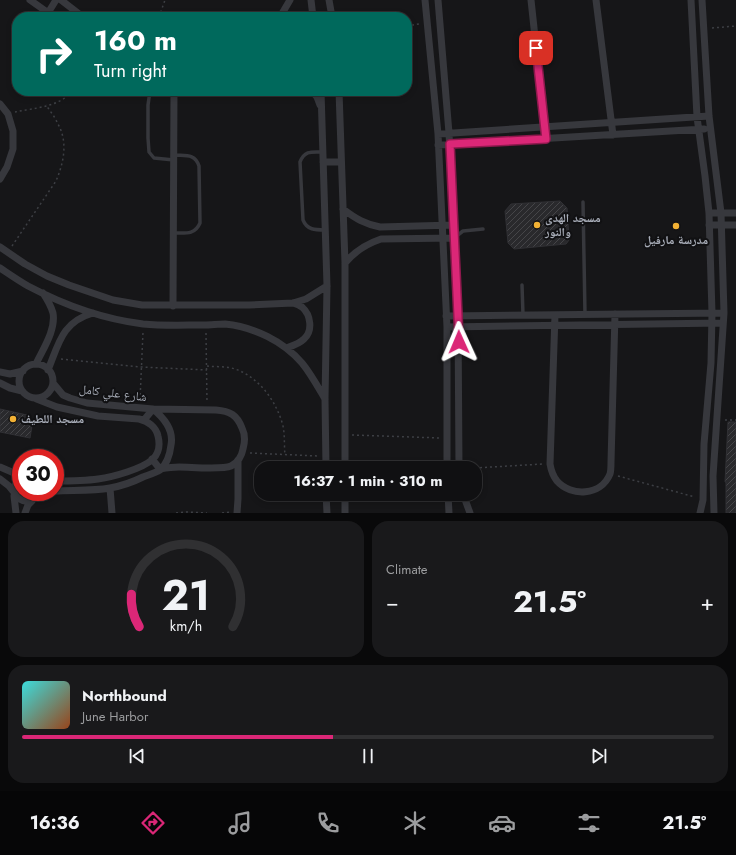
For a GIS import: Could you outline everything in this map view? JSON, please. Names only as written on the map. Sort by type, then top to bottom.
[{"type":"street","points":[[30,0],[47,12]]},
{"type":"street","points":[[52,12],[56,0]]},
{"type":"street","points":[[61,0],[77,12]]},
{"type":"street","points":[[283,12],[290,0]]},
{"type":"street","points":[[310,0],[312,12]]},
{"type":"street","points":[[329,0],[331,12]]},
{"type":"street","points":[[426,0],[438,134],[443,238],[447,327],[447,461]]},
{"type":"street","points":[[438,0],[450,144],[459,327],[459,461]]},
{"type":"street","points":[[531,0],[546,139]]},
{"type":"street","points":[[596,0],[613,135]]},
{"type":"street","points":[[691,0],[697,117],[709,213],[712,313],[711,363],[704,444],[703,500],[700,513]]},
{"type":"street","points":[[702,0],[709,116],[721,213],[724,313],[713,476],[714,513]]},
{"type":"street","points":[[173,306],[174,96]]},
{"type":"street","points":[[316,96],[321,108]]},
{"type":"street","points":[[321,96],[327,286],[325,399],[326,461]]},
{"type":"street","points":[[339,96],[345,263],[345,461]]},
{"type":"street","points":[[0,104],[8,114],[13,131],[13,149],[7,166],[0,179]]},
{"type":"street","points":[[438,134],[709,116]]},
{"type":"street","points":[[438,145],[711,129]]},
{"type":"street","points":[[323,162],[341,162]]},
{"type":"street","points":[[343,209],[360,221],[380,227],[454,225]]},
{"type":"street","points":[[709,213],[736,213]]},
{"type":"street","points":[[709,225],[736,225]]},
{"type":"street","points":[[345,263],[361,248],[381,239],[454,238]]},
{"type":"street","points":[[0,247],[47,276],[113,300],[142,305],[249,305],[293,303],[306,299],[327,286]]},
{"type":"street","points":[[0,268],[28,286],[43,293],[68,304],[114,319],[143,324],[171,326],[225,324],[247,328],[262,334],[286,348],[302,363],[325,399]]},
{"type":"street","points":[[36,364],[51,332],[53,323],[53,312],[43,293]]},
{"type":"street","points":[[286,348],[297,344],[304,339],[309,331],[310,323],[308,314],[301,307],[293,303]]},
{"type":"street","points":[[48,370],[61,337],[67,328],[75,321],[93,313]]},
{"type":"street","points":[[446,316],[724,313]]},
{"type":"street","points":[[555,315],[550,464],[552,472],[564,487],[572,491],[581,492],[598,488],[605,482],[610,474],[615,314]]},
{"type":"street","points":[[447,327],[723,323]]},
{"type":"street","points":[[0,372],[10,374],[22,371],[29,366],[36,364],[43,366],[52,376],[53,383],[51,389],[46,395],[40,398],[27,396],[19,385],[19,377],[22,371]]},
{"type":"street","points":[[0,383],[22,391]]},
{"type":"street","name":"شارع علي كامل","points":[[53,383],[63,395],[88,403],[153,409],[207,409],[232,413],[238,419],[244,430],[245,441],[242,453],[238,460]]},
{"type":"street","name":"شارع علي كامل","points":[[34,398],[58,407],[91,415],[144,420],[155,428],[158,434],[159,448],[157,454],[152,459]]},
{"type":"street","points":[[144,420],[153,409]]},
{"type":"street","name":"شارع علي كامل","points":[[153,409],[161,415],[171,432],[172,442],[170,452],[167,462],[160,470]]},
{"type":"street","points":[[64,481],[99,479],[112,476],[133,470],[146,464],[152,459],[160,470]]},
{"type":"street","points":[[64,491],[110,488],[136,480],[160,470],[177,467],[220,468],[231,466],[238,460]]},
{"type":"street","points":[[237,513],[238,460]]},
{"type":"street","points":[[0,467],[12,473]]},
{"type":"street","points":[[0,479],[9,486],[12,491]]},
{"type":"street","points":[[110,488],[112,513]]},
{"type":"street","points":[[15,501],[16,513]]},
{"type":"street","points":[[19,501],[22,503],[27,503],[30,501]]},
{"type":"street","points":[[25,513],[32,501]]},
{"type":"street","points":[[326,501],[327,513]]},
{"type":"street","points":[[345,501],[345,513]]},
{"type":"street","points":[[448,501],[449,513]]},
{"type":"street","points":[[466,501],[470,513]]},
{"type":"lane","points":[[149,96],[148,105],[149,152],[154,158],[190,156],[195,158],[199,166],[200,223],[195,231],[191,233],[174,233]]},
{"type":"lane","points":[[323,152],[308,152],[304,154],[300,162],[303,220],[308,228],[312,230],[325,230]]},
{"type":"lane","points":[[582,202],[585,314]]},
{"type":"lane","points":[[454,225],[463,231]]},
{"type":"lane","points":[[454,238],[463,231],[483,229]]},
{"type":"lane","points":[[522,285],[523,315]]},
{"type":"path","points":[[161,12],[165,0]]},
{"type":"path","points":[[412,25],[428,23]]},
{"type":"path","points":[[704,29],[736,26]]},
{"type":"path","points":[[8,114],[55,104],[67,96]]},
{"type":"path","points":[[8,252],[56,181],[61,170],[64,158],[62,134],[58,124],[46,105]]},
{"type":"path","points":[[139,408],[143,324]]},
{"type":"path","points":[[206,325],[207,409]]},
{"type":"path","points":[[53,359],[141,367],[207,370]]},
{"type":"path","points":[[207,366],[233,368],[244,372],[254,379],[265,391],[273,402],[283,427],[284,454]]},
{"type":"path","points":[[717,419],[736,420]]},
{"type":"path","points":[[344,435],[446,438]]},
{"type":"path","points":[[242,453],[326,456]]},
{"type":"path","points":[[482,468],[550,464]]},
{"type":"path","points":[[610,474],[703,500]]},
{"type":"path","points":[[176,513],[207,513]]},
{"type":"building","name":"مسجد الهدى والنور","points":[[560,201],[567,208],[569,240],[566,244],[514,249],[508,243],[505,211],[511,204]]},
{"type":"building","name":"مسجد اللطيف","points":[[0,409],[27,415],[25,424],[32,426],[30,438],[0,432]]},
{"type":"building","points":[[728,422],[736,422],[736,513],[726,513],[725,482]]},
{"type":"place","name":"مسجد الهدى والنور","points":[[537,225]]},
{"type":"place","name":"مدرسة مارفيل","points":[[676,226]]},
{"type":"place","name":"مسجد اللطيف","points":[[13,419]]},
{"type":"route","points":[[459,342],[450,144],[546,139],[536,48]]}]
